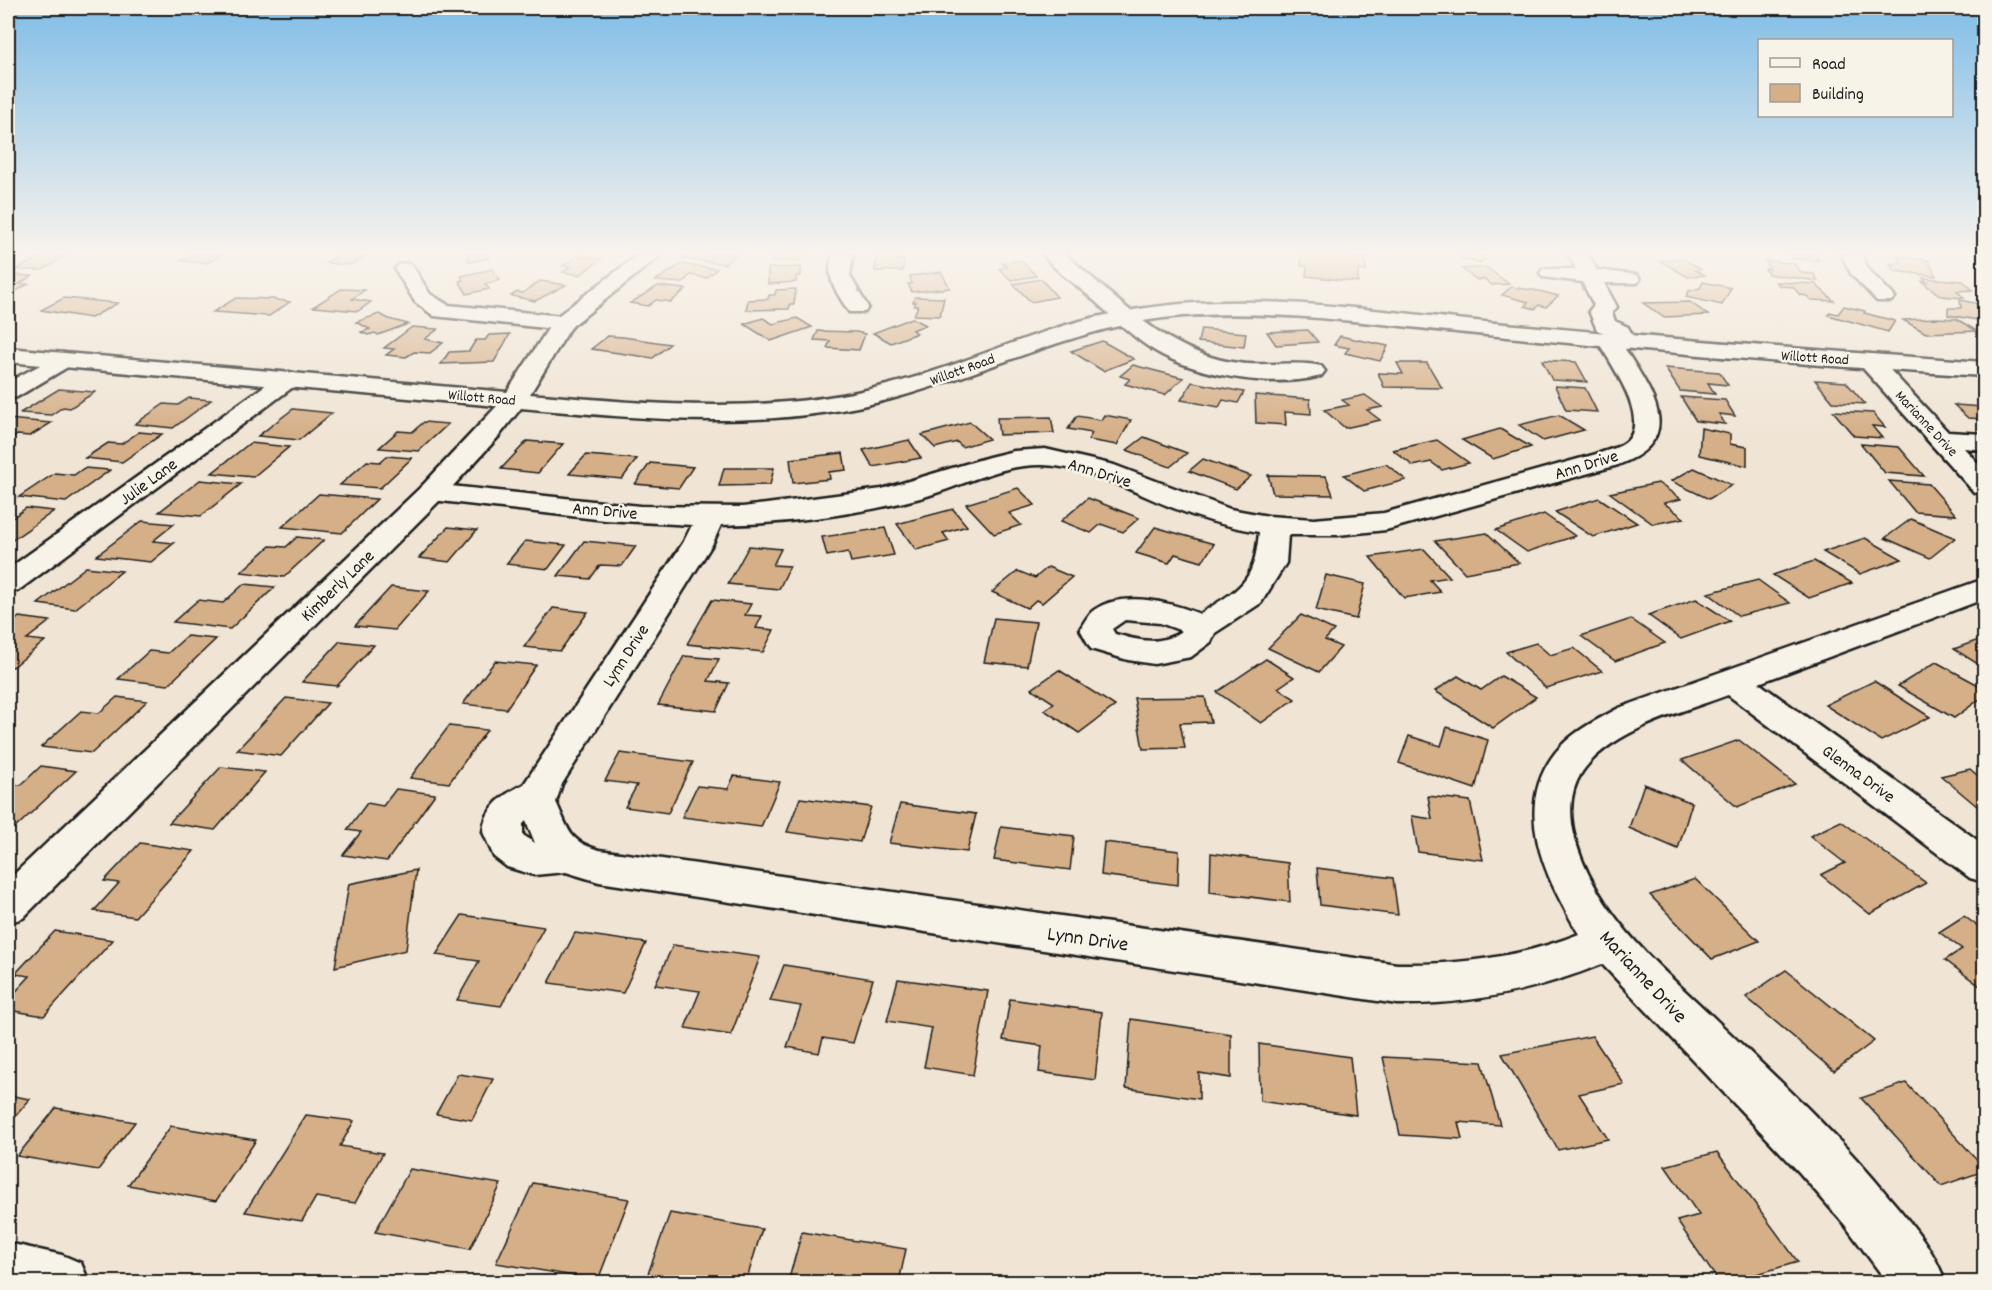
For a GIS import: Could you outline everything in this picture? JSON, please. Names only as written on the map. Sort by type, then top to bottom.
[{"type":"street","points":[[477,314],[563,322]]},
{"type":"street","name":"Kimberly Lane","points":[[8,906],[432,492],[489,431],[514,400],[563,322],[573,314]]},
{"type":"street","points":[[1124,314],[1168,350],[1206,364],[1270,373],[1313,371]]},
{"type":"street","name":"Willott Road","points":[[8,355],[701,415],[801,409],[852,401],[907,387],[1056,335],[1127,317],[1155,314]]},
{"type":"street","name":"Willott Road","points":[[1350,314],[1869,361],[1984,369]]},
{"type":"street","name":"Ann Drive","points":[[432,492],[605,510],[710,517],[762,514],[846,504],[922,489],[1013,460],[1043,457],[1102,468],[1198,508],[1274,527],[1338,528],[1386,522],[1609,459],[1635,448],[1649,425],[1646,408],[1617,338],[1626,327],[1617,314]]},
{"type":"street","points":[[8,392],[63,360]]},
{"type":"street","name":"Marianne Drive","points":[[1869,361],[1984,486]]},
{"type":"street","name":"Julie Lane","points":[[8,583],[289,379]]},
{"type":"street","points":[[1942,439],[1984,442]]},
{"type":"street","name":"Lynn Drive","points":[[710,517],[698,543],[544,782],[537,802],[553,839],[566,856],[599,866],[1397,984],[1441,986],[1499,977],[1558,963],[1607,942]]},
{"type":"street","points":[[1199,629],[1250,596],[1271,563],[1274,527]]},
{"type":"street","name":"Marianne Drive","points":[[1918,1282],[1849,1190],[1801,1137],[1607,942],[1581,902],[1564,864],[1552,823],[1556,789],[1572,755],[1591,738],[1632,717],[1983,591]]},
{"type":"street","name":"Glenna Drive","points":[[1733,681],[1984,866]]},
{"type":"street","points":[[8,1270],[62,1282]]},
{"type":"building","points":[[67,314],[98,314],[91,318]]},
{"type":"building","points":[[244,314],[272,314],[269,316]]},
{"type":"building","points":[[379,314],[408,324],[378,335],[375,333],[368,335],[361,332],[370,329],[356,322]]},
{"type":"building","points":[[914,314],[940,314],[940,316]]},
{"type":"building","points":[[1659,314],[1708,315],[1663,317]]},
{"type":"building","points":[[1869,314],[1895,321],[1888,332],[1828,315]]},
{"type":"building","points":[[1984,314],[1984,321],[1948,315]]},
{"type":"building","points":[[763,318],[773,324],[797,318],[812,327],[771,341],[744,324]]},
{"type":"building","points":[[912,318],[926,325],[912,330],[917,333],[891,343],[873,333]]},
{"type":"building","points":[[1957,319],[1977,331],[1926,333],[1903,320]]},
{"type":"building","points":[[412,327],[438,329],[425,339],[443,343],[430,353],[414,352],[406,357],[386,355],[394,349],[384,348]]},
{"type":"building","points":[[1201,329],[1246,333],[1244,347],[1198,342]]},
{"type":"building","points":[[1308,330],[1318,342],[1276,345],[1267,332]]},
{"type":"building","points":[[818,331],[865,334],[859,350],[827,348],[830,341],[814,340]]},
{"type":"building","points":[[510,334],[494,362],[441,364],[449,352],[469,351],[476,340],[485,340],[489,335]]},
{"type":"building","points":[[608,336],[670,344],[653,358],[591,349]]},
{"type":"building","points":[[1340,336],[1388,346],[1380,361],[1345,353],[1349,348],[1334,345]]},
{"type":"building","points":[[1102,341],[1134,359],[1103,371],[1071,351]]},
{"type":"building","points":[[1542,360],[1576,362],[1587,382],[1552,380]]},
{"type":"building","points":[[1397,363],[1427,363],[1442,388],[1384,387],[1378,373],[1403,374]]},
{"type":"building","points":[[1133,365],[1183,378],[1165,395],[1125,384],[1130,379],[1120,376]]},
{"type":"building","points":[[1665,368],[1719,372],[1728,385],[1708,383],[1715,394],[1680,391]]},
{"type":"building","points":[[1815,380],[1846,382],[1865,404],[1833,402]]},
{"type":"building","points":[[1192,382],[1244,392],[1238,403],[1223,400],[1219,407],[1181,400]]},
{"type":"building","points":[[1555,386],[1585,388],[1597,412],[1566,410]]},
{"type":"building","points":[[59,389],[95,392],[70,408],[63,407],[51,415],[20,413]]},
{"type":"building","points":[[1255,395],[1310,399],[1311,414],[1285,412],[1286,425],[1256,423]]},
{"type":"building","points":[[1365,395],[1382,407],[1367,410],[1380,420],[1345,428],[1324,410],[1349,405],[1342,400]]},
{"type":"building","points":[[1681,397],[1725,400],[1735,416],[1719,414],[1725,424],[1696,421]]},
{"type":"building","points":[[189,398],[211,400],[173,428],[135,424],[164,404],[178,405]]},
{"type":"building","points":[[1954,405],[1984,407],[1984,419],[1968,418]]},
{"type":"building","points":[[293,409],[332,413],[299,440],[258,436]]},
{"type":"building","points":[[1833,411],[1873,413],[1885,427],[1872,426],[1882,438],[1854,436]]},
{"type":"building","points":[[1104,415],[1131,420],[1117,445],[1088,440],[1092,433],[1068,429],[1077,416],[1101,420]]},
{"type":"building","points":[[1559,415],[1584,430],[1543,441],[1519,425]]},
{"type":"building","points":[[1051,417],[1054,433],[999,435],[997,418]]},
{"type":"building","points":[[8,419],[51,423],[30,436],[17,435],[8,441]]},
{"type":"building","points":[[424,422],[448,424],[419,451],[379,448],[398,431],[412,432]]},
{"type":"building","points":[[970,422],[989,439],[962,447],[957,442],[935,448],[922,435]]},
{"type":"building","points":[[1701,428],[1730,434],[1730,444],[1747,447],[1747,466],[1699,455]]},
{"type":"building","points":[[1500,429],[1531,447],[1493,459],[1462,440]]},
{"type":"building","points":[[139,432],[162,434],[122,462],[85,458],[108,443],[121,444]]},
{"type":"building","points":[[1144,437],[1187,453],[1170,467],[1127,450]]},
{"type":"building","points":[[909,440],[921,458],[873,467],[863,450]]},
{"type":"building","points":[[1437,440],[1469,463],[1442,470],[1431,462],[1413,466],[1393,450]]},
{"type":"building","points":[[527,441],[563,444],[538,473],[501,469]]},
{"type":"building","points":[[250,443],[289,447],[253,477],[212,473]]},
{"type":"building","points":[[1861,444],[1899,447],[1924,476],[1885,473]]},
{"type":"building","points":[[843,453],[846,470],[829,472],[830,479],[793,483],[790,459]]},
{"type":"building","points":[[586,455],[637,459],[622,479],[569,474]]},
{"type":"building","points":[[387,456],[412,458],[380,488],[340,485],[367,461],[380,462]]},
{"type":"building","points":[[1203,459],[1251,476],[1236,489],[1189,471]]},
{"type":"building","points":[[650,463],[693,467],[679,488],[635,484]]},
{"type":"building","points":[[1386,464],[1406,480],[1364,491],[1344,475]]},
{"type":"building","points":[[84,468],[110,470],[66,502],[19,497],[55,473],[74,475]]},
{"type":"building","points":[[724,468],[774,468],[770,485],[719,486]]},
{"type":"building","points":[[1694,468],[1732,485],[1709,499],[1671,481]]},
{"type":"building","points":[[1268,475],[1326,476],[1333,495],[1273,494]]},
{"type":"building","points":[[200,480],[241,484],[201,516],[159,512]]},
{"type":"building","points":[[1889,481],[1929,484],[1956,515],[1915,512]]},
{"type":"building","points":[[1658,483],[1681,499],[1664,503],[1684,518],[1653,524],[1610,493]]},
{"type":"building","points":[[1018,488],[1035,505],[1009,513],[1021,525],[994,534],[966,504]]},
{"type":"building","points":[[319,494],[377,499],[342,533],[282,527]]},
{"type":"building","points":[[1088,498],[1139,518],[1123,532],[1101,524],[1091,533],[1061,521]]},
{"type":"building","points":[[1599,498],[1637,523],[1593,537],[1555,512]]},
{"type":"building","points":[[26,508],[54,511],[8,543],[8,521]]},
{"type":"building","points":[[953,509],[967,526],[943,533],[949,541],[916,550],[897,524]]},
{"type":"building","points":[[1544,514],[1575,536],[1527,552],[1496,530]]},
{"type":"building","points":[[1911,519],[1955,538],[1930,558],[1885,538]]},
{"type":"building","points":[[142,521],[174,524],[153,541],[174,543],[151,562],[96,556]]},
{"type":"building","points":[[448,527],[477,530],[450,562],[419,558]]},
{"type":"building","points":[[1155,527],[1214,544],[1202,562],[1175,554],[1169,563],[1136,553]]},
{"type":"building","points":[[885,528],[894,555],[851,562],[848,552],[827,556],[822,537]]},
{"type":"building","points":[[1487,533],[1519,563],[1465,573],[1435,541]]},
{"type":"building","points":[[297,537],[324,540],[284,577],[241,572],[270,546],[286,547]]},
{"type":"building","points":[[1865,538],[1902,559],[1860,574],[1823,552]]},
{"type":"building","points":[[525,541],[566,545],[548,569],[506,564]]},
{"type":"building","points":[[584,541],[636,546],[622,566],[600,565],[590,579],[558,576]]},
{"type":"building","points":[[749,546],[781,549],[773,565],[790,566],[779,589],[728,584]]},
{"type":"building","points":[[1424,549],[1450,577],[1430,580],[1441,592],[1404,598],[1370,557]]},
{"type":"building","points":[[1814,561],[1852,583],[1809,598],[1773,575]]},
{"type":"building","points":[[86,567],[122,571],[75,609],[38,604]]},
{"type":"building","points":[[1048,567],[1072,577],[1042,603],[1036,600],[1027,608],[992,592],[1018,571],[1035,578]]},
{"type":"building","points":[[1326,575],[1365,584],[1356,619],[1316,610]]},
{"type":"building","points":[[1758,580],[1790,603],[1739,616],[1708,593]]},
{"type":"building","points":[[244,584],[275,587],[230,629],[173,622],[198,600],[223,603]]},
{"type":"building","points":[[391,587],[429,591],[395,630],[355,626]]},
{"type":"building","points":[[1696,599],[1730,621],[1681,639],[1648,615]]},
{"type":"building","points":[[712,600],[751,604],[745,615],[762,616],[756,628],[774,630],[763,652],[687,644]]},
{"type":"building","points":[[553,608],[588,612],[560,651],[524,647]]},
{"type":"building","points":[[1301,615],[1334,630],[1325,640],[1341,647],[1319,672],[1268,648]]},
{"type":"building","points":[[19,617],[50,621],[27,639],[45,641],[13,667],[8,666],[8,627]]},
{"type":"building","points":[[994,618],[1036,622],[1027,666],[984,662]]},
{"type":"building","points":[[1631,619],[1665,643],[1615,661],[1581,636]]},
{"type":"building","points":[[187,636],[216,639],[168,685],[118,679],[149,651],[168,653]]},
{"type":"building","points":[[1984,638],[1984,668],[1954,649]]},
{"type":"building","points":[[340,641],[374,645],[337,686],[302,682]]},
{"type":"building","points":[[1536,643],[1550,655],[1574,648],[1602,671],[1546,688],[1506,652]]},
{"type":"building","points":[[684,656],[719,659],[708,681],[729,683],[716,711],[658,705]]},
{"type":"building","points":[[1266,659],[1294,677],[1278,688],[1295,699],[1261,723],[1217,692]]},
{"type":"building","points":[[495,661],[536,665],[506,709],[463,704]]},
{"type":"building","points":[[1936,662],[1984,688],[1984,696],[1954,718],[1898,686]]},
{"type":"building","points":[[1059,670],[1115,706],[1079,733],[1044,710],[1054,703],[1032,689]]},
{"type":"building","points":[[1458,676],[1481,690],[1501,676],[1536,697],[1493,728],[1435,691]]},
{"type":"building","points":[[1874,681],[1930,717],[1881,741],[1825,705]]},
{"type":"building","points":[[117,697],[147,701],[92,753],[41,747],[81,711],[99,713]]},
{"type":"building","points":[[1205,697],[1211,722],[1180,723],[1185,748],[1143,749],[1134,698]]},
{"type":"building","points":[[286,698],[328,703],[281,756],[237,750]]},
{"type":"building","points":[[449,726],[487,730],[449,783],[410,778]]},
{"type":"building","points":[[1447,727],[1488,740],[1475,789],[1399,763],[1409,736],[1441,746]]},
{"type":"building","points":[[1739,740],[1795,784],[1737,807],[1682,760]]},
{"type":"building","points":[[620,753],[693,762],[668,813],[625,807],[637,785],[605,781]]},
{"type":"building","points":[[41,766],[76,771],[14,829],[8,828],[8,784],[21,785]]},
{"type":"building","points":[[221,767],[265,772],[215,830],[169,823]]},
{"type":"building","points":[[1970,769],[1984,781],[1984,812],[1941,776]]},
{"type":"building","points":[[734,776],[780,782],[761,827],[682,817],[697,786],[728,789]]},
{"type":"building","points":[[1644,784],[1692,803],[1678,849],[1629,828]]},
{"type":"building","points":[[396,789],[435,794],[387,861],[343,855],[361,832],[347,830],[367,803],[383,806]]},
{"type":"building","points":[[1428,796],[1470,801],[1483,860],[1418,852],[1412,816],[1432,819]]},
{"type":"building","points":[[800,798],[871,807],[860,842],[787,832]]},
{"type":"building","points":[[900,804],[976,814],[967,852],[889,843]]},
{"type":"building","points":[[1841,821],[1926,883],[1870,914],[1821,875],[1845,863],[1810,836]]},
{"type":"building","points":[[1001,827],[1074,836],[1070,870],[994,860]]},
{"type":"building","points":[[1104,842],[1179,851],[1178,885],[1101,875]]},
{"type":"building","points":[[140,843],[194,851],[135,917],[94,911],[119,883],[104,881]]},
{"type":"building","points":[[1211,853],[1288,863],[1290,902],[1210,892]]},
{"type":"building","points":[[1317,868],[1393,878],[1398,915],[1320,905]]},
{"type":"building","points":[[416,870],[406,950],[335,967],[349,884]]},
{"type":"building","points":[[1695,879],[1759,941],[1712,959],[1650,895]]},
{"type":"building","points":[[462,915],[544,927],[501,1006],[457,1000],[479,961],[436,955]]},
{"type":"building","points":[[1964,916],[1984,931],[1984,989],[1945,960],[1962,949],[1939,932]]},
{"type":"building","points":[[55,931],[113,940],[44,1016],[8,1010],[8,1000],[30,976],[15,974]]},
{"type":"building","points":[[575,933],[646,943],[623,993],[549,983]]},
{"type":"building","points":[[673,945],[760,957],[731,1035],[685,1028],[700,991],[655,985]]},
{"type":"building","points":[[784,965],[873,979],[853,1043],[823,1038],[819,1053],[787,1047],[801,1006],[770,1001]]},
{"type":"building","points":[[1786,970],[1874,1041],[1834,1071],[1746,997]]},
{"type":"building","points":[[898,979],[988,991],[973,1075],[924,1067],[932,1028],[887,1021]]},
{"type":"building","points":[[1010,999],[1102,1012],[1095,1080],[1039,1072],[1042,1046],[1003,1040]]},
{"type":"building","points":[[1131,1019],[1231,1034],[1231,1078],[1199,1073],[1199,1099],[1126,1088]]},
{"type":"building","points":[[1592,1036],[1624,1084],[1579,1094],[1608,1139],[1558,1150],[1502,1054]]},
{"type":"building","points":[[1259,1044],[1350,1057],[1356,1115],[1260,1101]]},
{"type":"building","points":[[1383,1057],[1482,1062],[1500,1125],[1458,1122],[1462,1139],[1400,1135]]},
{"type":"building","points":[[458,1074],[493,1079],[472,1120],[436,1114]]},
{"type":"building","points":[[1906,1083],[1984,1167],[1984,1171],[1941,1186],[1861,1098]]},
{"type":"building","points":[[8,1095],[30,1099],[8,1125]]},
{"type":"building","points":[[56,1108],[135,1122],[98,1170],[17,1156]]},
{"type":"building","points":[[306,1115],[354,1121],[340,1146],[383,1153],[355,1203],[316,1197],[302,1221],[245,1212]]},
{"type":"building","points":[[171,1126],[256,1140],[216,1201],[128,1185]]},
{"type":"building","points":[[1717,1152],[1798,1262],[1729,1282],[1719,1282],[1677,1221],[1699,1215],[1665,1166]]},
{"type":"building","points":[[410,1169],[501,1184],[470,1249],[375,1232]]},
{"type":"building","points":[[533,1183],[629,1199],[598,1280],[496,1263]]},
{"type":"building","points":[[670,1213],[762,1229],[746,1282],[645,1282]]},
{"type":"building","points":[[802,1232],[906,1249],[899,1282],[788,1282]]}]
